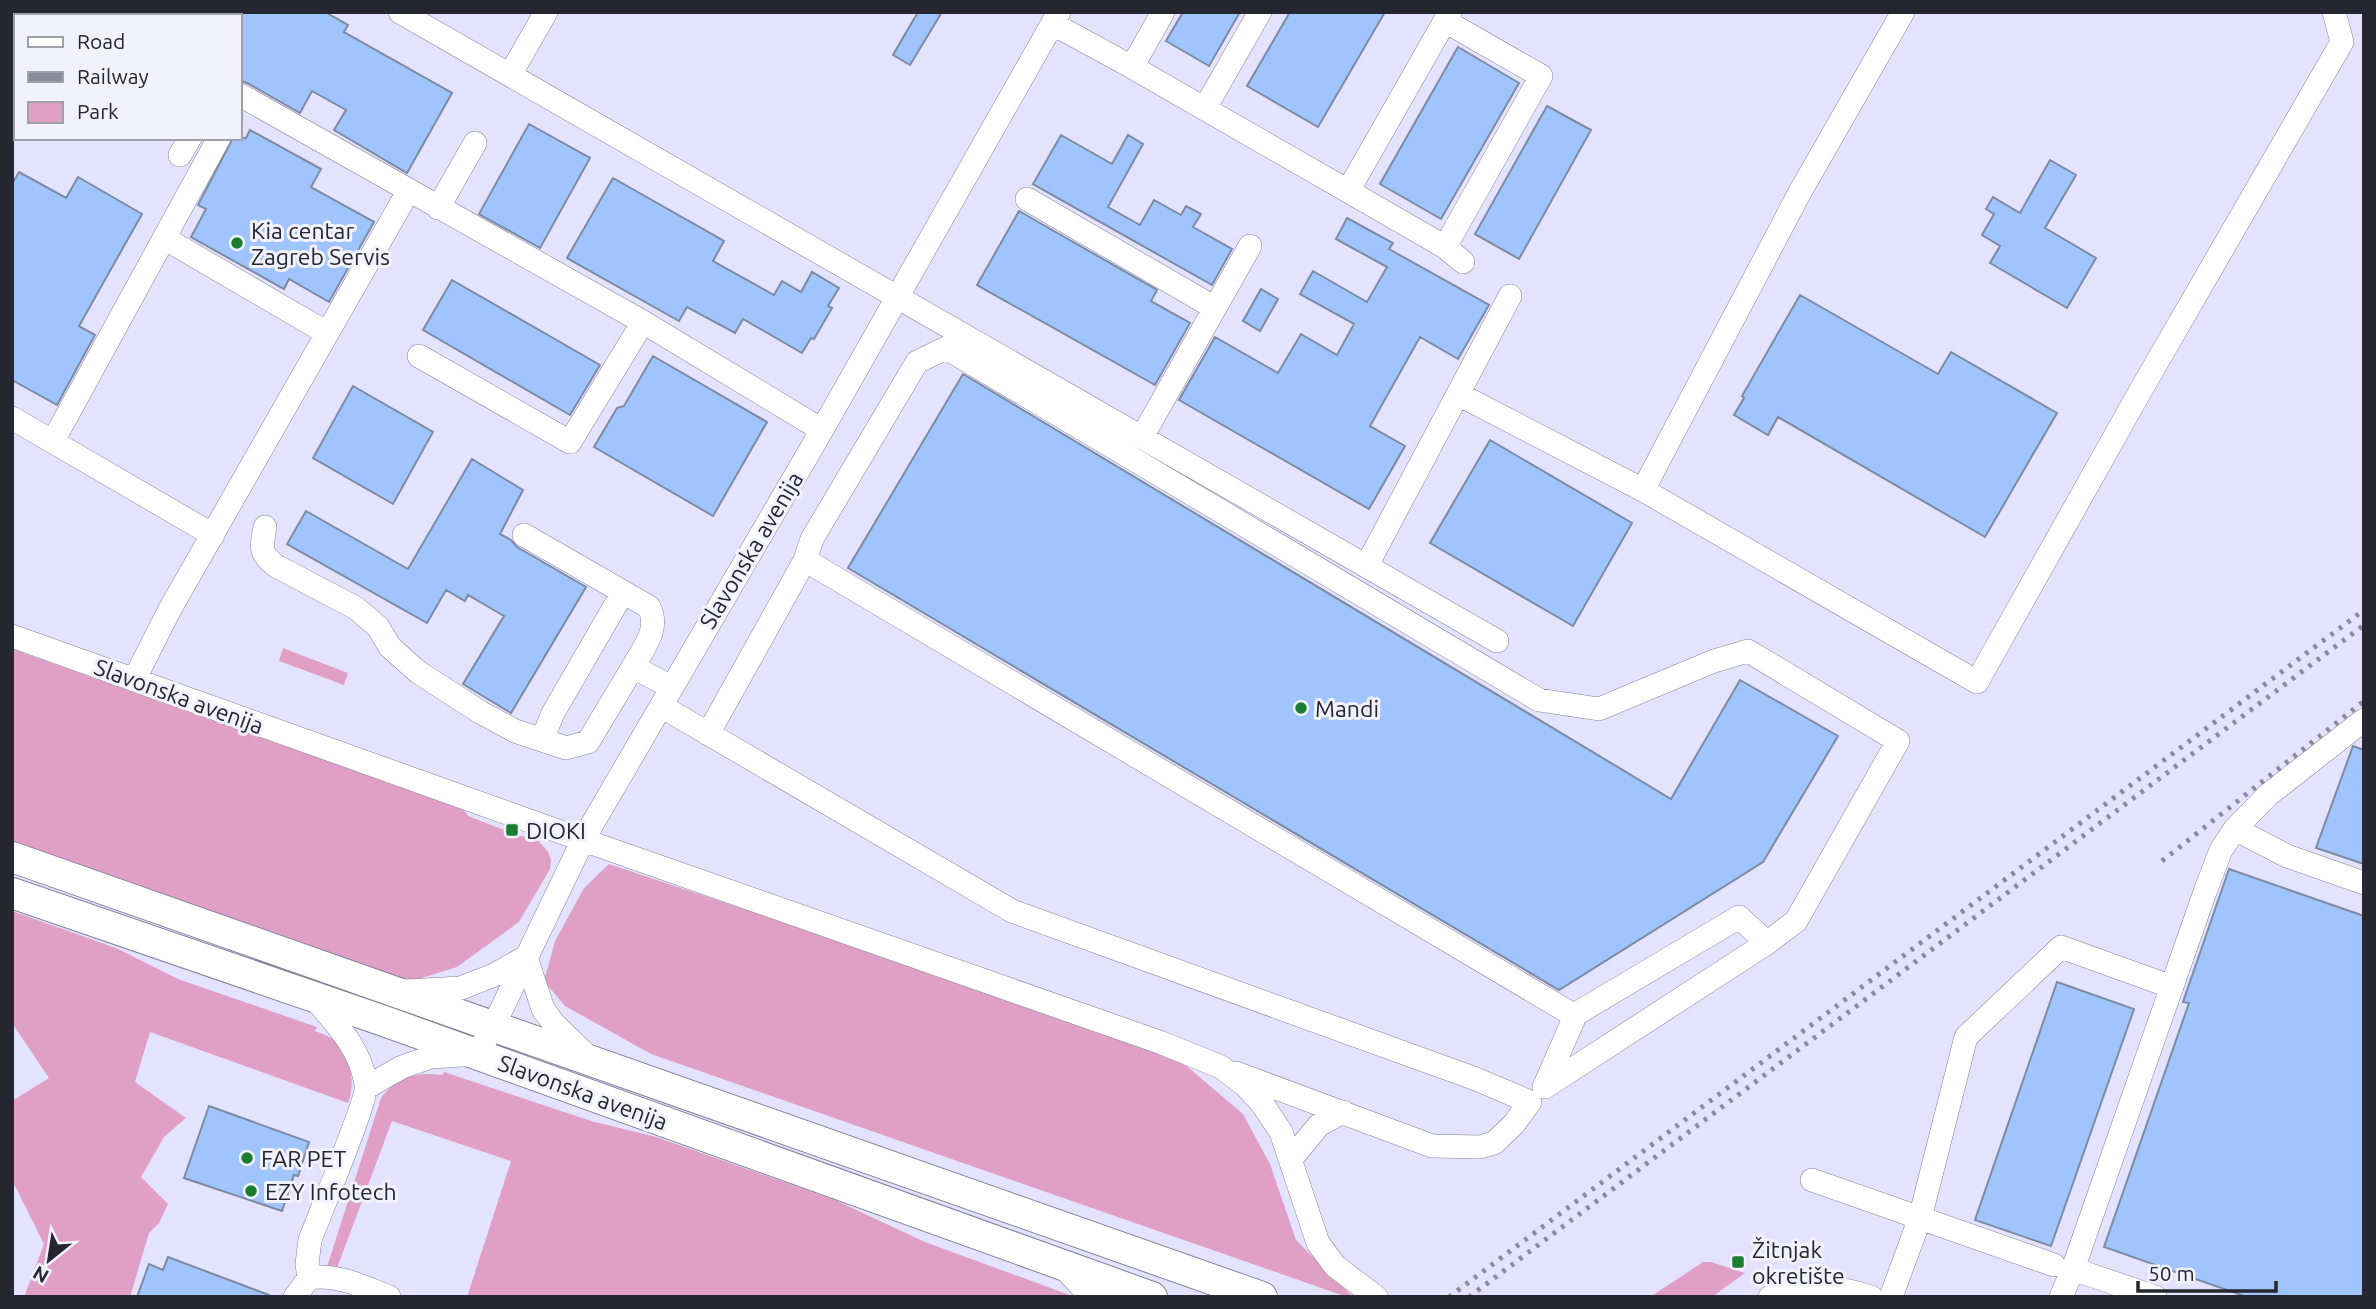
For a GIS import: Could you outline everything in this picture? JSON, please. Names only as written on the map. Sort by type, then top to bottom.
[{"type":"main road","name":"Slavonska avenija","points":[[12,857],[1262,1297]]},
{"type":"main road","name":"Slavonska avenija","points":[[12,893],[477,1054],[1152,1297]]},
{"type":"street","points":[[400,12],[1497,641]]},
{"type":"street","points":[[510,75],[546,12]]},
{"type":"street","points":[[1132,67],[1163,12]]},
{"type":"street","points":[[1205,108],[1260,12]]},
{"type":"street","points":[[1643,490],[1800,192],[1903,12]]},
{"type":"street","points":[[1458,394],[1643,490],[1977,682],[2142,388],[2342,42],[2334,12]]},
{"type":"street","points":[[1348,191],[1447,17],[1541,76],[1445,247]]},
{"type":"street","points":[[1056,18],[1132,67],[1445,247],[1463,262]]},
{"type":"street","name":"Slavonska avenija","points":[[493,1027],[583,841],[822,430],[1056,18]]},
{"type":"street","points":[[242,98],[643,323],[822,430]]},
{"type":"street","points":[[53,441],[218,140]]},
{"type":"street","points":[[438,208],[475,143]]},
{"type":"street","points":[[134,680],[170,609],[409,190]]},
{"type":"street","points":[[1027,199],[1215,308]]},
{"type":"street","points":[[164,239],[327,333]]},
{"type":"street","points":[[1142,436],[1250,246]]},
{"type":"street","points":[[1367,565],[1510,296]]},
{"type":"street","points":[[419,356],[570,442],[643,323]]},
{"type":"street","points":[[634,667],[708,734],[1012,911],[1476,1079],[1537,1094],[1767,943],[1796,921],[1898,740],[1748,651],[1714,661],[1599,709],[1539,700],[946,348],[917,362],[812,539],[805,560],[708,734]]},
{"type":"street","points":[[12,418],[213,535]]},
{"type":"street","points":[[265,527],[262,553],[276,566],[356,608],[378,627],[390,647],[418,672],[515,731],[566,748],[588,742],[634,667],[653,630],[654,617],[649,607],[524,535]]},
{"type":"street","points":[[805,560],[1575,1016]]},
{"type":"street","points":[[542,740],[553,713],[623,592]]},
{"type":"street","name":"Slavonska avenija","points":[[12,636],[583,841],[1163,1043],[1221,1067],[1246,1086],[1282,1132],[1318,1243],[1335,1265],[1376,1297]]},
{"type":"street","points":[[2061,1297],[2064,1267],[2172,987],[2221,850],[2235,829],[2268,795],[2364,719]]},
{"type":"street","points":[[2235,829],[2287,856],[2364,883]]},
{"type":"street","points":[[1221,1067],[1432,1146],[1480,1147],[1494,1143],[1514,1124],[1537,1094],[1575,1016],[1739,917],[1767,943]]},
{"type":"street","points":[[1891,1297],[1920,1218],[1966,1037],[2061,947],[2172,987]]},
{"type":"street","name":"Slavonska avenija","points":[[397,992],[461,988],[494,975],[526,957]]},
{"type":"street","name":"Slavonska avenija","points":[[526,957],[543,1009],[554,1024],[589,1058]]},
{"type":"street","points":[[302,1288],[310,1240],[368,1087],[351,1041],[314,998]]},
{"type":"street","points":[[368,1087],[402,1067],[431,1057],[477,1054],[493,1027]]},
{"type":"street","points":[[1291,1159],[1319,1125],[1343,1112]]},
{"type":"street","points":[[1812,1180],[2155,1297]]},
{"type":"street","points":[[1061,1265],[1091,1297]]},
{"type":"street","points":[[302,1288],[321,1276],[389,1297]]},
{"type":"street","points":[[1770,1297],[1788,1290],[1826,1286],[1871,1297]]},
{"type":"green space","points":[[283,648],[348,673],[344,685],[279,661]]},
{"type":"green space","points":[[12,649],[463,809],[468,816],[520,836],[536,838],[548,852],[550,869],[519,922],[457,967],[409,982],[12,843]]},
{"type":"green space","points":[[609,864],[1169,1051],[1243,1114],[1270,1164],[1296,1240],[1353,1297],[651,1054],[565,1006],[544,981],[555,941],[584,888]]},
{"type":"green space","points":[[12,911],[116,948],[178,979],[317,1027],[315,1031],[334,1040],[347,1057],[351,1073],[348,1103],[150,1032],[135,1082],[186,1118],[164,1137],[141,1177],[168,1204],[159,1223],[149,1233],[130,1297],[24,1297],[44,1244],[12,1180],[12,1101],[49,1078],[12,1023]]},
{"type":"green space","points":[[444,1072],[591,1121],[656,1137],[835,1200],[925,1242],[1075,1297],[467,1297],[511,1161],[392,1121],[337,1268],[327,1267],[381,1098],[394,1085],[408,1077],[442,1075]]},
{"type":"green space","points":[[1703,1262],[1745,1273],[1712,1297],[1650,1297]]},
{"type":"building","points":[[325,12],[348,25],[344,32],[452,93],[407,173],[334,130],[346,110],[312,91],[300,113],[242,82],[240,14]]},
{"type":"building","points":[[918,12],[942,12],[910,65],[893,55]]},
{"type":"building","points":[[1183,12],[1240,12],[1209,66],[1166,41]]},
{"type":"building","points":[[1290,12],[1385,12],[1318,127],[1247,86]]},
{"type":"building","points":[[1458,47],[1519,83],[1441,219],[1380,184]]},
{"type":"building","points":[[1547,106],[1591,130],[1519,259],[1475,234]]},
{"type":"building","points":[[529,124],[590,158],[540,248],[479,214]]},
{"type":"building","points":[[250,130],[321,169],[311,187],[374,222],[329,302],[289,279],[284,289],[191,237],[206,209],[198,205],[232,140],[246,138]]},
{"type":"building","points":[[1061,135],[1112,164],[1128,135],[1143,144],[1108,207],[1140,225],[1154,200],[1181,215],[1186,206],[1201,214],[1193,227],[1232,249],[1212,285],[1033,184]]},
{"type":"building","points":[[2050,160],[2076,175],[2045,228],[2096,258],[2067,308],[1990,263],[2000,246],[1982,235],[1994,214],[1986,209],[1993,197],[2020,213]]},
{"type":"building","points":[[19,172],[66,198],[78,177],[142,214],[79,326],[95,335],[57,405],[12,380],[12,184]]},
{"type":"building","points":[[613,178],[724,241],[713,261],[774,295],[782,281],[801,292],[812,272],[839,288],[828,306],[832,308],[814,339],[811,338],[802,353],[743,319],[735,333],[687,307],[679,321],[567,258]]},
{"type":"building","points":[[1019,211],[1157,290],[1151,301],[1190,323],[1155,385],[977,285]]},
{"type":"building","points":[[1347,218],[1393,243],[1389,249],[1489,305],[1458,359],[1420,337],[1370,426],[1405,446],[1369,509],[1179,400],[1215,337],[1278,373],[1301,334],[1337,355],[1354,324],[1300,294],[1313,271],[1367,302],[1387,267],[1336,239]]},
{"type":"building","points":[[452,280],[600,365],[570,415],[423,330]]},
{"type":"building","points":[[1261,289],[1278,299],[1260,331],[1243,321]]},
{"type":"building","points":[[1800,295],[1938,374],[1951,352],[2057,413],[1985,537],[1778,417],[1768,435],[1734,415],[1744,398],[1742,396]]},
{"type":"building","points":[[653,356],[767,422],[713,516],[594,447],[617,408],[624,406]]},
{"type":"building","name":"Mandi","points":[[963,374],[1671,799],[1740,680],[1838,736],[1763,862],[1559,990],[848,568]]},
{"type":"building","points":[[353,386],[433,432],[393,504],[313,458]]},
{"type":"building","points":[[1490,440],[1632,523],[1573,626],[1430,543]]},
{"type":"building","points":[[472,459],[523,490],[500,534],[517,547],[586,587],[511,713],[463,684],[504,616],[468,595],[465,601],[446,590],[427,623],[287,544],[306,511],[408,569]]},
{"type":"building","points":[[2353,746],[2364,750],[2364,864],[2316,848]]},
{"type":"building","points":[[2229,869],[2364,916],[2364,1297],[2247,1297],[2104,1247],[2189,1003],[2183,1002]]},
{"type":"building","points":[[2057,982],[2134,1009],[2051,1246],[1975,1220]]},
{"type":"building","name":"FAR PET","points":[[209,1106],[309,1142],[298,1176],[294,1175],[282,1211],[184,1178]]},
{"type":"building","points":[[168,1257],[269,1297],[137,1297],[149,1264],[163,1270]]},
{"type":"railway","points":[[1449,1297],[2364,610]]},
{"type":"railway","points":[[1469,1297],[2364,625]]},
{"type":"railway","points":[[2162,861],[2364,701]]},
{"type":"place","name":"Kia centar Zagreb Servis","points":[[237,243]]},
{"type":"place","name":"Mandi","points":[[1301,708]]},
{"type":"place","name":"DIOKI","points":[[512,830]]},
{"type":"place","name":"FAR PET","points":[[247,1158]]},
{"type":"place","name":"EZY Infotech","points":[[251,1191]]},
{"type":"place","name":"Žitnjak okretište","points":[[1738,1262]]}]
